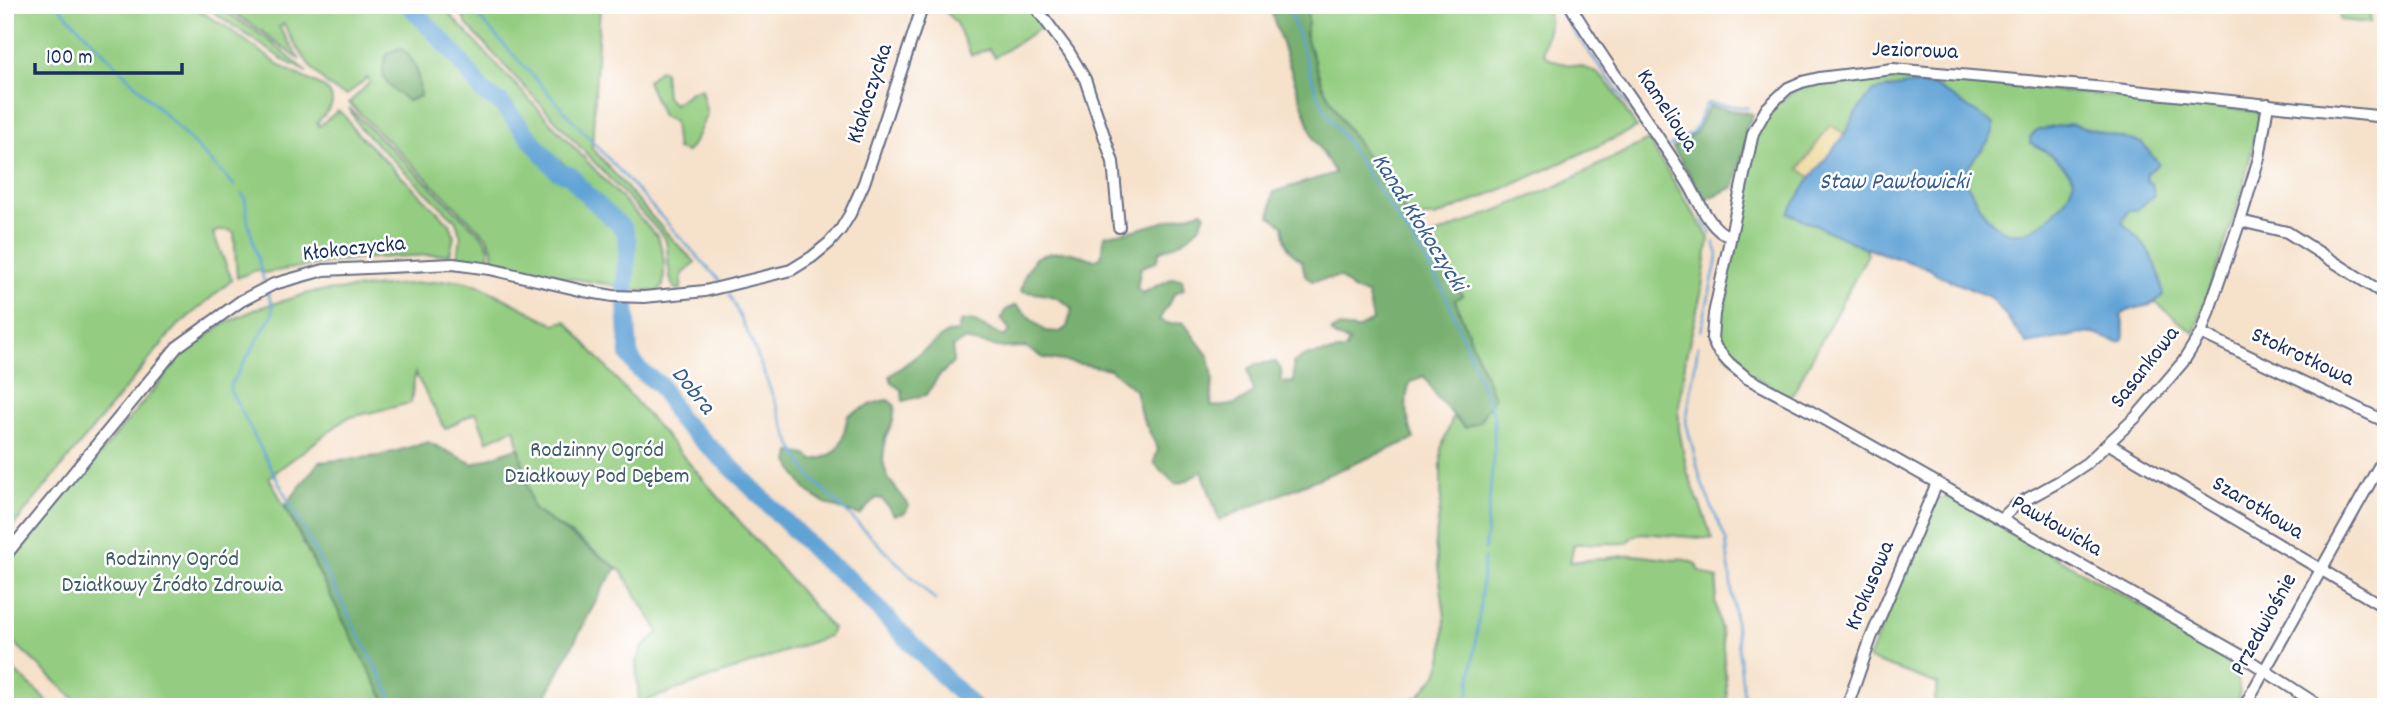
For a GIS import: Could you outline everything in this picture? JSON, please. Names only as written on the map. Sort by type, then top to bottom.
[{"type":"street","name":"Kłokoczycka","points":[[5,556],[177,347],[207,324],[274,284],[324,270],[453,264],[613,296],[644,297],[705,291],[791,270],[812,257],[841,229],[864,183],[923,5]]},
{"type":"street","points":[[1034,5],[1056,33],[1085,79],[1112,162],[1119,227]]},
{"type":"street","name":"Kameliowa","points":[[1570,5],[1703,208],[1719,231],[1729,236]]},
{"type":"street","name":"Jeziorowa","points":[[1767,390],[1729,363],[1716,348],[1712,338],[1729,236],[1753,133],[1767,108],[1788,88],[1810,79],[1843,73],[1893,69],[2386,117]]},
{"type":"street","name":"Sasankowa","points":[[2001,519],[2016,505],[2088,463],[2176,372],[2200,333],[2240,221],[2259,158],[2268,104]]},
{"type":"street","points":[[2240,221],[2287,232],[2386,295]]},
{"type":"street","name":"Stokrotkowa","points":[[2200,333],[2386,422]]},
{"type":"street","name":"Pawłowicka","points":[[1767,390],[1810,411],[2265,669],[2321,707]]},
{"type":"street","name":"Szarotkowa","points":[[2109,444],[2386,608]]},
{"type":"street","name":"Przedwiośnie","points":[[2244,707],[2386,454]]},
{"type":"street","name":"Krokusowa","points":[[1847,707],[1871,638],[1937,483]]},
{"type":"green space","points":[[5,5],[189,5],[225,26],[282,67],[325,88],[332,102],[317,122],[319,126],[338,111],[344,115],[356,132],[450,224],[454,236],[450,254],[353,259],[263,273],[256,270],[237,278],[234,233],[224,230],[213,233],[232,280],[174,329],[5,536]]},
{"type":"green space","points":[[203,5],[216,5],[266,38],[307,72],[285,61]]},
{"type":"green space","points":[[222,5],[403,5],[407,14],[418,21],[552,173],[568,182],[602,216],[609,211],[580,178],[552,154],[505,100],[482,81],[413,5],[441,5],[657,236],[664,261],[663,286],[656,292],[619,288],[512,269],[493,263],[493,250],[487,237],[349,103],[370,82],[367,78],[347,95],[338,92],[310,66],[284,24],[279,27],[300,60]]},
{"type":"green space","points":[[461,5],[600,5],[592,148],[655,221],[695,262],[682,275],[681,289],[676,290],[671,280],[665,238],[467,25],[461,13]]},
{"type":"green space","points":[[940,5],[1029,5],[1042,27],[995,57],[989,49],[971,55],[956,23]]},
{"type":"green space","points":[[1269,5],[1307,5],[1308,24],[1305,34],[1322,84],[1340,117],[1462,295],[1455,300],[1494,398],[1479,422],[1465,428],[1438,399],[1424,376],[1410,382],[1407,397],[1408,418],[1414,439],[1219,520],[1202,471],[1175,484],[1156,465],[1154,462],[1158,449],[1141,415],[1135,390],[1110,369],[1044,358],[1025,347],[1003,348],[964,340],[953,347],[953,363],[938,377],[926,395],[903,401],[902,390],[892,383],[890,376],[947,333],[958,332],[960,322],[971,320],[1004,337],[1010,331],[1001,318],[1006,310],[1016,305],[1045,331],[1060,332],[1067,327],[1072,309],[1061,300],[1049,295],[1021,291],[1025,275],[1035,258],[1065,252],[1095,260],[1101,257],[1105,235],[1135,230],[1202,211],[1205,215],[1193,233],[1174,246],[1160,251],[1156,262],[1141,267],[1137,288],[1142,293],[1173,278],[1182,279],[1184,289],[1175,293],[1159,320],[1170,324],[1183,322],[1209,357],[1213,377],[1211,406],[1234,404],[1253,392],[1248,370],[1256,364],[1276,362],[1281,370],[1282,383],[1294,382],[1293,363],[1304,356],[1345,350],[1349,341],[1335,337],[1331,331],[1338,327],[1357,329],[1373,320],[1367,294],[1353,290],[1340,277],[1312,281],[1305,275],[1302,261],[1288,246],[1283,225],[1270,216],[1273,192],[1335,173],[1314,139]]},
{"type":"green space","points":[[1307,5],[1545,5],[1549,24],[1543,53],[1555,61],[1598,74],[1614,92],[1637,128],[1435,217],[1410,217],[1364,154],[1322,84],[1306,37]]},
{"type":"green space","points":[[2340,5],[2371,5],[2370,23],[2340,20]]},
{"type":"green space","points":[[400,48],[414,63],[419,82],[420,96],[408,101],[386,81],[383,69],[388,53]]},
{"type":"green space","points":[[659,70],[664,71],[666,97],[674,104],[692,91],[701,89],[707,114],[687,152],[677,149],[674,122],[662,116],[647,81]]},
{"type":"green space","points":[[1890,75],[2256,111],[2260,117],[2239,203],[2194,333],[2156,303],[2129,310],[2121,315],[2124,336],[2121,340],[2088,333],[2027,344],[1992,298],[1940,276],[1928,268],[1865,248],[1868,254],[1791,397],[1734,363],[1719,342],[1716,330],[1756,136],[1764,121],[1781,100],[1809,86],[1842,79]]},
{"type":"green space","points":[[1709,106],[1753,114],[1746,130],[1746,142],[1734,187],[1705,200],[1673,148],[1695,133]]},
{"type":"green space","points":[[349,108],[483,237],[489,247],[489,263],[457,260],[461,237],[456,221],[360,128]]},
{"type":"green space","points":[[1648,140],[1709,238],[1701,294],[1686,356],[1679,429],[1687,471],[1713,539],[1642,533],[1632,537],[1627,543],[1574,544],[1570,562],[1634,555],[1675,560],[1681,558],[1696,564],[1698,570],[1718,579],[1715,601],[1722,636],[1728,707],[1405,707],[1403,703],[1419,696],[1437,674],[1443,656],[1445,617],[1435,543],[1441,502],[1441,449],[1453,417],[1466,428],[1479,421],[1494,398],[1454,299],[1462,295],[1425,239],[1555,187]]},
{"type":"green space","points":[[457,280],[478,285],[554,324],[566,321],[832,628],[829,636],[639,703],[636,662],[642,648],[659,632],[622,572],[533,509],[515,428],[487,441],[476,412],[445,429],[415,373],[411,403],[347,418],[269,477],[389,707],[83,707],[5,634],[5,568],[184,353],[223,324],[259,308],[312,292]]},
{"type":"green space","points":[[888,400],[895,406],[893,421],[885,438],[883,461],[887,477],[909,505],[905,513],[894,515],[882,499],[876,498],[860,515],[830,505],[810,493],[789,462],[791,452],[806,455],[813,460],[831,455],[840,446],[848,415]]},
{"type":"green space","points":[[428,442],[473,464],[519,447],[533,509],[617,568],[604,586],[540,707],[389,707],[285,506],[319,462],[379,456]]},
{"type":"green space","points":[[1950,497],[2232,657],[2240,693],[2233,707],[1933,707],[1938,684],[1868,659],[1935,498]]},
{"type":"green space","points":[[5,662],[54,707],[5,707]]},
{"type":"sand","points":[[1830,125],[1845,134],[1812,178],[1799,169]]},
{"type":"water","name":"Staw Pawłowicki","points":[[1913,84],[1935,86],[1994,124],[1990,139],[1971,163],[1964,178],[1987,217],[2006,232],[2024,232],[2042,223],[2064,201],[2074,179],[2055,158],[2030,143],[2030,137],[2038,130],[2070,124],[2142,143],[2159,164],[2147,173],[2147,181],[2152,183],[2154,195],[2137,210],[2129,210],[2122,222],[2151,255],[2159,273],[2163,295],[2152,303],[2121,315],[2124,337],[2121,341],[2088,333],[2027,344],[1992,298],[1940,276],[1928,268],[1863,247],[1788,213],[1873,91]]},
{"type":"waterway","points":[[57,5],[235,186]]},
{"type":"waterway","name":"Dobra","points":[[409,5],[453,52],[484,93],[501,103],[557,171],[571,176],[585,193],[624,229],[628,242],[625,286],[629,355],[638,369],[660,385],[679,419],[825,561],[850,580],[973,707]]},
{"type":"waterway","points":[[468,5],[719,280]]},
{"type":"waterway","name":"Kanał Kłokoczycki","points":[[1288,5],[1317,94],[1325,110],[1445,293],[1494,415],[1494,449],[1485,549]]},
{"type":"waterway","points":[[1558,5],[1572,30],[1660,151],[1693,204]]},
{"type":"waterway","points":[[1670,146],[1693,132],[1707,103],[1748,108]]},
{"type":"waterway","points":[[242,194],[265,285]]},
{"type":"waterway","points":[[1702,218],[1711,234]]},
{"type":"waterway","points":[[1701,331],[1718,255],[1714,242]]},
{"type":"waterway","points":[[267,291],[273,307],[272,315],[230,390],[397,707]]},
{"type":"waterway","points":[[729,294],[752,342],[792,446],[810,476],[935,600]]},
{"type":"waterway","points":[[1698,346],[1686,422],[1702,484],[1726,540],[1745,707]]},
{"type":"waterway","name":"Kanał Kłokoczycki","points":[[1467,707],[1484,558]]},
{"type":"park label","name":"Rodzinny Ogród Działkowy Pod Dębem","points":[[597,464]]},
{"type":"park label","name":"Rodzinny Ogród Działkowy Źródło Zdrowia","points":[[172,573]]}]
